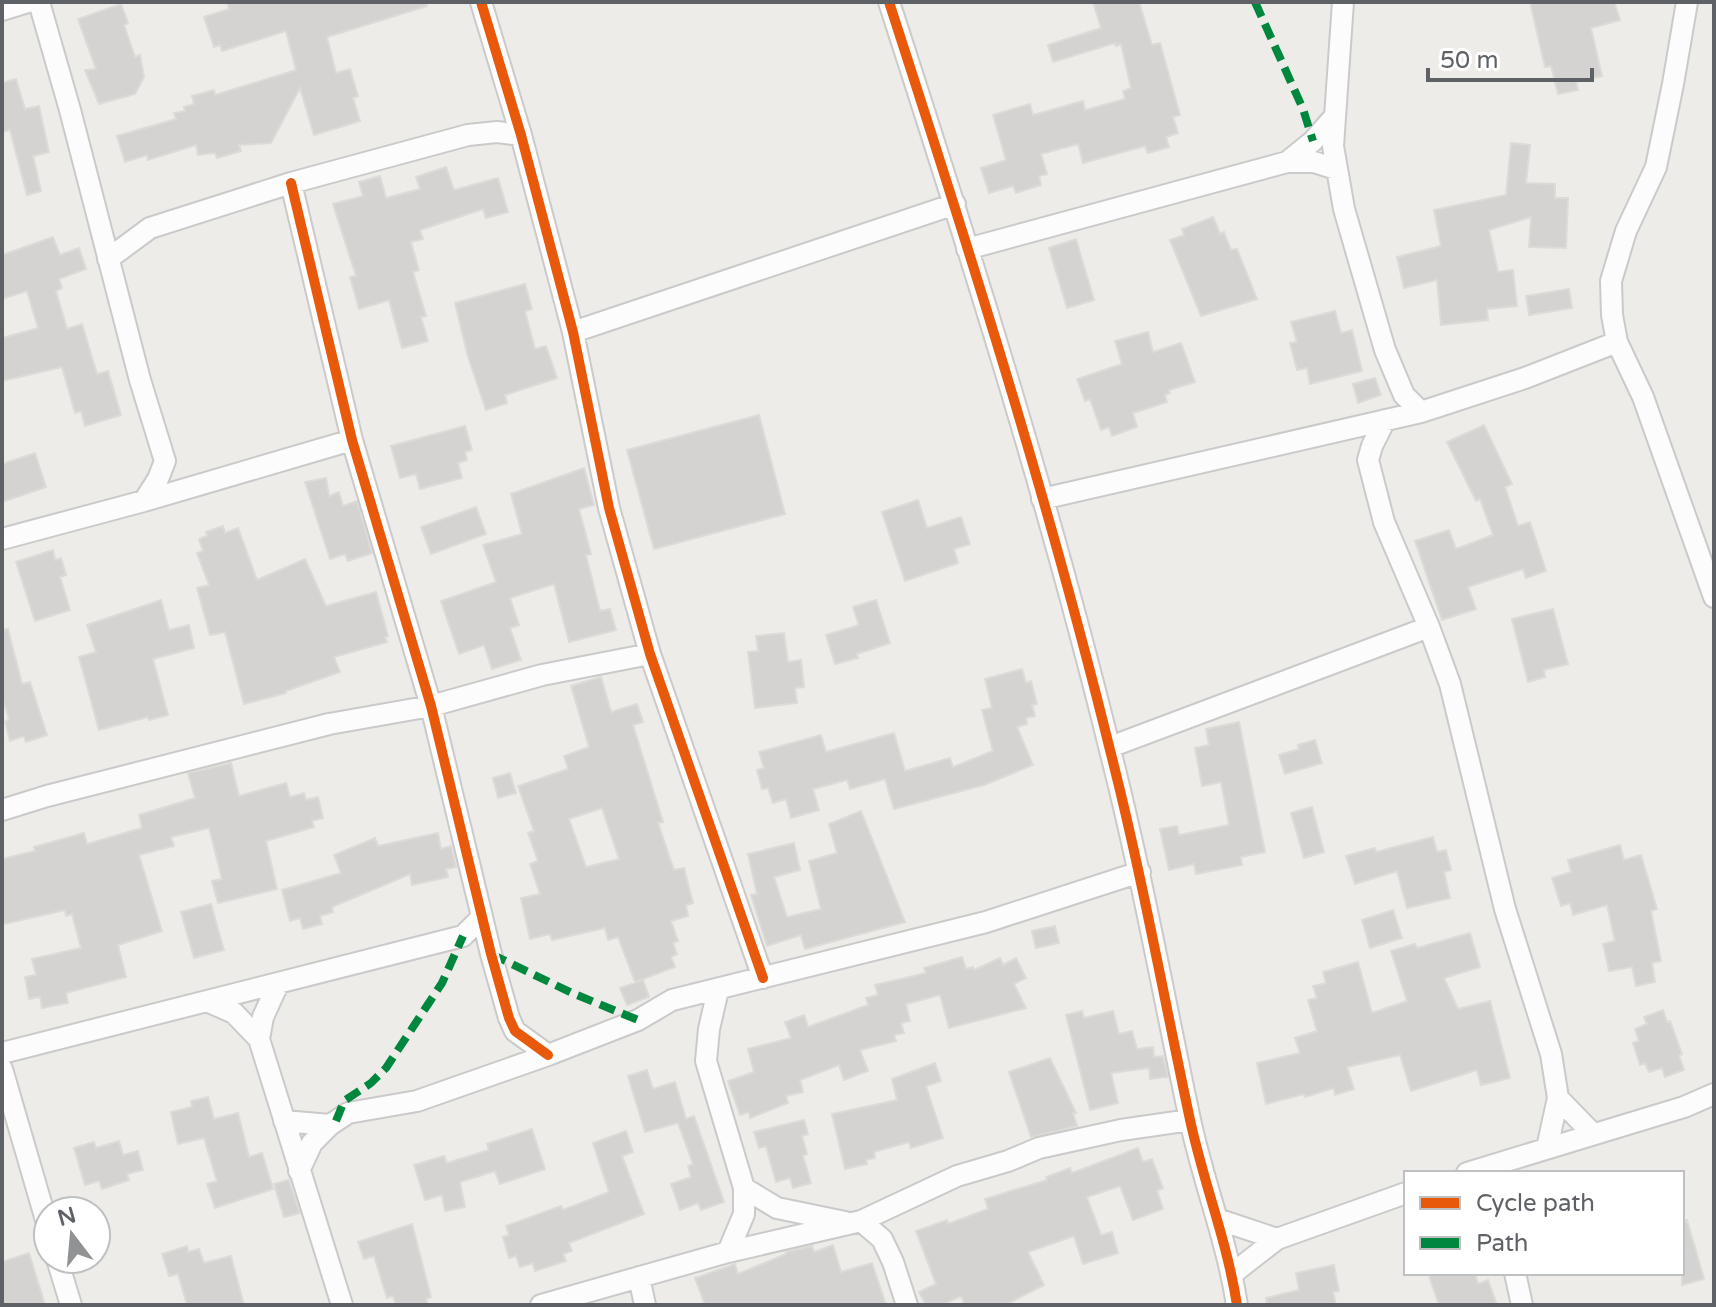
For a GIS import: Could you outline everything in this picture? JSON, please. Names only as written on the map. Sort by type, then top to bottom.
[{"type":"street","points":[[2,10],[28,2]]},
{"type":"street","points":[[39,2],[140,380],[165,461],[144,501]]},
{"type":"street","points":[[481,2],[521,135],[573,332],[609,508],[650,654],[763,978]]},
{"type":"street","points":[[889,2],[955,204],[1042,499],[1110,747],[1140,872],[1190,1120],[1232,1274],[1237,1305]]},
{"type":"street","points":[[1343,2],[1333,146],[1336,169],[1344,209],[1385,350],[1404,395],[1421,412]]},
{"type":"street","points":[[1687,2],[1656,167],[1626,231],[1611,281],[1612,315],[1617,342],[1643,397],[1714,597]]},
{"type":"street","points":[[1287,162],[1313,141],[1335,116]]},
{"type":"street","points":[[108,259],[150,228],[291,183],[468,135],[497,132],[521,135]]},
{"type":"street","points":[[967,249],[1287,162],[1314,162],[1336,169]]},
{"type":"street","points":[[291,183],[352,440],[431,706],[482,917],[515,1031],[548,1055]]},
{"type":"street","points":[[573,332],[955,204]]},
{"type":"street","points":[[1042,499],[1421,412],[1525,378],[1617,342]]},
{"type":"street","points":[[1385,420],[1368,460],[1370,477],[1384,522],[1450,684],[1505,909],[1551,1054],[1558,1098],[1547,1148]]},
{"type":"street","points":[[2,539],[352,440]]},
{"type":"street","points":[[1110,747],[1429,627]]},
{"type":"street","points":[[2,810],[329,724],[431,706],[542,675],[650,654]]},
{"type":"street","points":[[299,1171],[312,1143],[348,1113],[417,1101],[638,1020],[672,1000],[986,922],[1140,872]]},
{"type":"street","points":[[2,1053],[463,936],[482,917]]},
{"type":"street","points":[[259,1039],[263,1017],[278,984]]},
{"type":"street","points":[[718,990],[706,1061],[744,1188],[744,1214],[728,1252]]},
{"type":"street","points":[[209,1002],[234,1013],[259,1039],[342,1305]]},
{"type":"street","points":[[2,1069],[39,1195]]},
{"type":"street","points":[[1479,1171],[1520,1164],[1547,1148],[1684,1107],[1714,1094]]},
{"type":"street","points":[[1558,1098],[1593,1134]]},
{"type":"street","points":[[541,1305],[728,1252],[855,1222],[957,1176],[1039,1148],[1106,1132],[1190,1120]]},
{"type":"street","points":[[284,1121],[330,1125]]},
{"type":"street","points":[[744,1188],[777,1208],[855,1222],[882,1239],[907,1305]]},
{"type":"street","points":[[1232,1274],[1277,1239],[1404,1194]]},
{"type":"street","points":[[1217,1219],[1277,1239]]},
{"type":"street","points":[[62,1275],[71,1305]]},
{"type":"street","points":[[1515,1275],[1522,1305]]},
{"type":"street","points":[[639,1277],[645,1305]]},
{"type":"building","points":[[227,2],[426,2],[427,6],[327,37],[336,73],[350,69],[358,96],[353,98],[360,121],[314,135],[300,88],[271,143],[239,145],[241,151],[217,158],[215,153],[198,155],[196,145],[148,160],[147,155],[125,162],[117,136],[176,119],[174,113],[185,111],[184,107],[194,104],[192,96],[214,90],[215,95],[296,70],[286,31],[222,51],[220,45],[214,47],[204,17],[229,9]]},
{"type":"building","points":[[1093,2],[1139,2],[1152,45],[1160,43],[1180,115],[1173,117],[1178,133],[1166,137],[1169,147],[1148,153],[1145,146],[1083,163],[1078,144],[1041,154],[1047,174],[1039,176],[1041,185],[1016,193],[1013,186],[989,193],[981,168],[1006,160],[993,115],[1030,104],[1033,115],[1083,101],[1085,110],[1125,99],[1123,91],[1131,88],[1121,44],[1116,46],[1115,43],[1053,62],[1048,45],[1101,28]]},
{"type":"building","points":[[1530,2],[1614,2],[1620,20],[1591,28],[1602,76],[1576,82],[1578,90],[1558,94],[1551,66],[1545,67]]},
{"type":"building","points":[[121,4],[128,23],[124,25],[135,57],[140,55],[144,77],[135,94],[99,104],[85,70],[96,69],[78,19]]},
{"type":"building","points":[[16,79],[25,109],[39,106],[49,152],[33,156],[41,191],[27,195],[10,130],[2,132],[2,83]]},
{"type":"building","points":[[1511,143],[1530,145],[1526,183],[1555,184],[1555,198],[1568,198],[1566,248],[1529,247],[1531,217],[1489,230],[1498,272],[1513,270],[1517,306],[1487,309],[1488,320],[1441,325],[1437,280],[1404,288],[1397,257],[1441,246],[1434,210],[1506,195]]},
{"type":"building","points":[[446,167],[454,190],[498,178],[508,212],[486,218],[483,209],[420,230],[423,239],[411,242],[419,270],[413,272],[426,316],[421,317],[428,341],[402,348],[389,300],[359,309],[350,277],[356,276],[333,204],[363,196],[359,182],[380,176],[386,198],[420,189],[416,177]]},
{"type":"building","points":[[1213,217],[1220,234],[1224,232],[1231,250],[1237,249],[1257,299],[1201,316],[1170,240],[1184,235],[1182,229]]},
{"type":"building","points":[[53,237],[60,255],[79,248],[86,269],[59,279],[62,288],[56,291],[67,329],[82,324],[97,374],[108,371],[121,415],[85,426],[81,411],[75,413],[62,367],[2,381],[2,338],[38,328],[27,291],[2,299],[2,255]]},
{"type":"building","points":[[1076,239],[1094,300],[1067,308],[1049,248]]},
{"type":"building","points":[[525,284],[532,309],[525,311],[535,349],[546,346],[557,378],[505,395],[507,403],[486,410],[468,357],[455,303]]},
{"type":"building","points":[[1569,289],[1572,308],[1529,315],[1526,296]]},
{"type":"building","points":[[1335,311],[1341,333],[1352,330],[1362,371],[1310,384],[1307,368],[1297,370],[1290,343],[1297,342],[1291,322]]},
{"type":"building","points":[[1148,332],[1153,352],[1181,343],[1195,382],[1169,390],[1170,393],[1165,395],[1167,402],[1133,413],[1137,427],[1112,436],[1109,427],[1101,430],[1090,399],[1085,401],[1077,379],[1122,364],[1115,341]]},
{"type":"building","points":[[1375,378],[1381,395],[1358,403],[1353,384]]},
{"type":"building","points":[[759,415],[785,514],[654,549],[627,450]]},
{"type":"building","points":[[1484,425],[1512,484],[1505,487],[1518,526],[1530,522],[1546,571],[1526,578],[1523,569],[1468,587],[1476,609],[1442,620],[1415,541],[1449,530],[1456,549],[1493,535],[1480,499],[1476,501],[1447,442]]},
{"type":"building","points":[[465,426],[472,450],[465,452],[467,460],[458,463],[462,478],[420,489],[416,474],[400,478],[391,446]]},
{"type":"building","points":[[35,453],[46,487],[2,502],[2,464]]},
{"type":"building","points":[[584,468],[594,505],[579,509],[591,554],[586,555],[600,611],[610,609],[616,630],[569,642],[554,584],[510,598],[519,625],[510,628],[521,660],[492,669],[484,645],[459,654],[441,601],[496,582],[483,545],[522,534],[511,494]]},
{"type":"building","points":[[326,478],[329,496],[339,492],[343,506],[357,501],[372,553],[348,561],[345,554],[330,559],[305,482]]},
{"type":"building","points":[[918,500],[927,528],[961,517],[970,544],[954,549],[958,563],[905,581],[882,512]]},
{"type":"building","points":[[476,507],[486,534],[431,554],[421,527]]},
{"type":"building","points":[[223,526],[225,533],[238,528],[257,580],[305,559],[326,606],[376,592],[387,642],[334,657],[340,672],[286,693],[244,704],[225,632],[210,635],[197,588],[209,585],[197,553],[203,551],[199,539],[207,536],[206,532]]},
{"type":"building","points":[[53,550],[55,560],[61,558],[66,575],[60,577],[70,610],[35,621],[16,562]]},
{"type":"building","points":[[161,600],[169,630],[189,625],[194,648],[153,659],[168,715],[99,730],[79,657],[96,652],[87,625]]},
{"type":"building","points":[[876,600],[890,643],[857,654],[858,658],[835,664],[826,635],[859,625],[853,607]]},
{"type":"building","points":[[1553,609],[1568,664],[1544,670],[1545,677],[1528,682],[1512,619]]},
{"type":"building","points":[[8,629],[22,684],[30,682],[47,735],[26,742],[24,736],[10,741],[5,722],[9,719],[2,697],[2,630]]},
{"type":"building","points":[[784,633],[788,662],[801,660],[804,687],[795,688],[797,703],[755,708],[748,652],[758,651],[756,636]]},
{"type":"building","points":[[1022,669],[1026,683],[1031,681],[1037,704],[1032,705],[1035,716],[1026,718],[1027,724],[1017,727],[1033,765],[984,785],[894,809],[885,779],[850,789],[847,780],[813,789],[819,810],[791,818],[786,799],[773,803],[768,788],[762,789],[757,770],[764,768],[759,752],[821,735],[826,752],[894,733],[905,771],[950,758],[953,767],[993,751],[982,710],[992,708],[985,679]]},
{"type":"building","points":[[601,677],[611,712],[637,704],[643,722],[633,725],[663,822],[658,823],[674,870],[684,868],[693,903],[686,905],[688,916],[671,921],[678,941],[673,943],[677,954],[671,957],[675,967],[635,982],[618,937],[608,940],[605,928],[552,940],[550,934],[530,939],[521,898],[540,894],[530,864],[538,861],[528,833],[534,831],[518,786],[568,769],[564,756],[589,747],[571,686]],"holes":[[[602,808],[619,859],[586,867],[569,819]]]},
{"type":"building","points":[[1239,722],[1265,852],[1241,857],[1242,865],[1196,874],[1194,864],[1169,870],[1160,829],[1177,826],[1179,835],[1229,825],[1221,782],[1202,786],[1195,748],[1209,745],[1206,729]]},
{"type":"building","points":[[1315,740],[1322,763],[1285,774],[1279,755]]},
{"type":"building","points":[[231,763],[239,796],[286,783],[290,797],[304,793],[306,800],[318,797],[323,818],[312,821],[314,827],[266,841],[277,889],[218,903],[212,881],[222,879],[209,828],[171,837],[174,846],[139,855],[162,931],[118,945],[126,977],[66,993],[68,1003],[42,1008],[40,997],[29,999],[25,977],[36,975],[32,959],[81,948],[72,914],[66,916],[65,910],[4,924],[2,859],[84,833],[87,844],[142,828],[139,815],[195,798],[188,773]]},
{"type":"building","points":[[510,773],[516,793],[498,798],[493,778]]},
{"type":"building","points":[[1312,807],[1324,852],[1304,858],[1291,813]]},
{"type":"building","points":[[861,811],[905,922],[805,949],[801,935],[767,946],[751,895],[757,894],[748,854],[794,843],[800,870],[774,877],[787,917],[821,909],[809,861],[837,853],[829,824]]},
{"type":"building","points":[[438,833],[441,849],[451,846],[456,867],[446,869],[448,877],[412,885],[410,874],[332,907],[333,912],[320,916],[322,924],[303,929],[300,918],[290,921],[282,890],[341,873],[334,855],[375,838],[378,846]]},
{"type":"building","points":[[1433,837],[1437,852],[1446,850],[1451,870],[1444,872],[1450,898],[1407,908],[1397,871],[1355,884],[1346,856],[1375,848],[1376,852]]},
{"type":"building","points":[[1620,845],[1624,860],[1641,855],[1657,909],[1651,911],[1661,961],[1652,963],[1655,982],[1636,986],[1632,967],[1609,971],[1603,944],[1615,941],[1607,905],[1573,915],[1570,903],[1561,906],[1552,878],[1571,872],[1568,860]]},
{"type":"building","points":[[211,904],[224,950],[194,958],[181,912]]},
{"type":"building","points":[[1393,910],[1402,938],[1370,948],[1362,920]]},
{"type":"building","points":[[1055,926],[1059,943],[1036,948],[1032,931]]},
{"type":"building","points":[[1470,933],[1480,967],[1444,978],[1458,1009],[1490,1001],[1510,1078],[1481,1085],[1477,1070],[1411,1091],[1400,1055],[1347,1067],[1354,1089],[1335,1095],[1334,1088],[1266,1104],[1257,1063],[1300,1053],[1295,1038],[1317,1031],[1308,1000],[1317,998],[1313,986],[1326,983],[1323,972],[1358,962],[1372,1013],[1407,1001],[1391,951],[1415,944],[1417,948]]},
{"type":"building","points":[[962,957],[966,969],[973,967],[974,970],[1000,958],[1003,965],[1016,958],[1026,978],[1014,984],[1026,1008],[949,1028],[940,995],[906,1004],[910,1021],[901,1023],[904,1033],[894,1035],[896,1041],[860,1050],[868,1071],[844,1080],[839,1065],[800,1080],[803,1092],[786,1096],[788,1103],[750,1118],[749,1112],[740,1115],[728,1081],[754,1072],[748,1049],[791,1038],[785,1022],[804,1015],[808,1027],[868,1005],[866,998],[878,995],[875,985],[926,973],[924,968]]},
{"type":"building","points":[[643,980],[649,997],[627,1005],[620,988]]},
{"type":"building","points":[[1663,1010],[1682,1054],[1679,1056],[1684,1070],[1665,1077],[1662,1068],[1649,1072],[1645,1063],[1640,1065],[1633,1043],[1639,1041],[1635,1029],[1647,1024],[1644,1017]]},
{"type":"building","points":[[1082,1011],[1084,1018],[1113,1011],[1119,1034],[1132,1031],[1137,1049],[1153,1047],[1154,1057],[1163,1056],[1168,1077],[1150,1079],[1149,1068],[1111,1073],[1118,1103],[1090,1110],[1066,1015]]},
{"type":"building","points":[[1050,1058],[1076,1113],[1073,1113],[1077,1126],[1031,1137],[1009,1072]]},
{"type":"building","points":[[935,1063],[941,1081],[926,1086],[943,1138],[911,1148],[909,1142],[874,1152],[875,1158],[866,1160],[867,1164],[845,1169],[832,1114],[897,1100],[892,1079]]},
{"type":"building","points":[[647,1070],[653,1089],[675,1082],[686,1119],[694,1116],[724,1202],[701,1210],[698,1203],[680,1210],[671,1184],[691,1177],[688,1166],[693,1164],[678,1123],[645,1132],[628,1076]]},
{"type":"building","points":[[208,1097],[214,1119],[238,1113],[249,1157],[262,1153],[273,1189],[215,1208],[207,1184],[217,1181],[204,1138],[178,1144],[171,1112],[192,1107],[191,1101]]},
{"type":"building","points":[[804,1120],[808,1134],[802,1136],[807,1154],[803,1156],[811,1183],[793,1188],[790,1178],[776,1182],[766,1146],[759,1148],[754,1132]]},
{"type":"building","points":[[532,1129],[545,1169],[500,1184],[495,1171],[460,1182],[465,1207],[445,1211],[442,1195],[425,1200],[414,1165],[444,1156],[447,1163],[489,1150],[487,1144]]},
{"type":"building","points":[[626,1131],[633,1152],[622,1156],[644,1214],[569,1243],[572,1251],[563,1254],[566,1261],[535,1271],[533,1263],[520,1267],[516,1256],[509,1258],[503,1237],[509,1235],[506,1226],[561,1206],[563,1210],[609,1192],[593,1143]]},
{"type":"building","points":[[119,1141],[123,1155],[138,1151],[143,1170],[127,1174],[129,1180],[102,1189],[99,1181],[85,1185],[74,1148],[94,1142],[96,1148]]},
{"type":"building","points":[[1138,1148],[1143,1162],[1152,1159],[1163,1188],[1157,1191],[1163,1209],[1133,1220],[1120,1186],[1087,1197],[1101,1235],[1112,1232],[1118,1253],[1083,1264],[1074,1236],[1028,1252],[1044,1285],[1005,1305],[965,1305],[961,1296],[942,1305],[926,1305],[919,1292],[936,1284],[916,1231],[947,1220],[948,1224],[988,1209],[985,1199],[1047,1180],[1046,1177],[1070,1168],[1072,1173]]},
{"type":"building","points":[[289,1180],[300,1213],[284,1217],[274,1184]]},
{"type":"building","points":[[1687,1220],[1704,1279],[1682,1285],[1684,1275],[1684,1221]]},
{"type":"building","points":[[412,1224],[431,1297],[426,1299],[428,1305],[396,1305],[393,1296],[387,1298],[374,1256],[364,1259],[358,1242]]},
{"type":"building","points":[[833,1245],[841,1272],[872,1263],[886,1305],[705,1305],[695,1278],[735,1264],[738,1274],[786,1252],[812,1246],[814,1252]]},
{"type":"building","points":[[187,1246],[188,1252],[199,1249],[204,1263],[231,1256],[244,1305],[187,1305],[178,1274],[169,1276],[162,1254]]},
{"type":"building","points":[[29,1253],[32,1275],[36,1275],[45,1305],[2,1305],[2,1262]]},
{"type":"building","points":[[1334,1265],[1339,1291],[1333,1292],[1336,1305],[1267,1305],[1266,1298],[1299,1290],[1296,1273]]},
{"type":"building","points":[[1429,1275],[1476,1275],[1478,1284],[1488,1280],[1497,1305],[1439,1305]]},
{"type":"marked path","points":[[1255,2],[1303,109],[1313,141]]},
{"type":"marked path","points":[[336,1121],[344,1101],[371,1083],[386,1068],[442,983],[463,936]]},
{"type":"marked path","points":[[491,954],[572,993],[638,1020]]},
{"type":"cycle path","points":[[481,2],[521,135],[573,332],[609,508],[650,654],[763,978]]},
{"type":"cycle path","points":[[889,2],[949,188],[1061,562],[1132,841],[1194,1139],[1237,1305]]},
{"type":"cycle path","points":[[291,183],[352,440],[431,706],[509,1018],[515,1031],[548,1055]]}]
